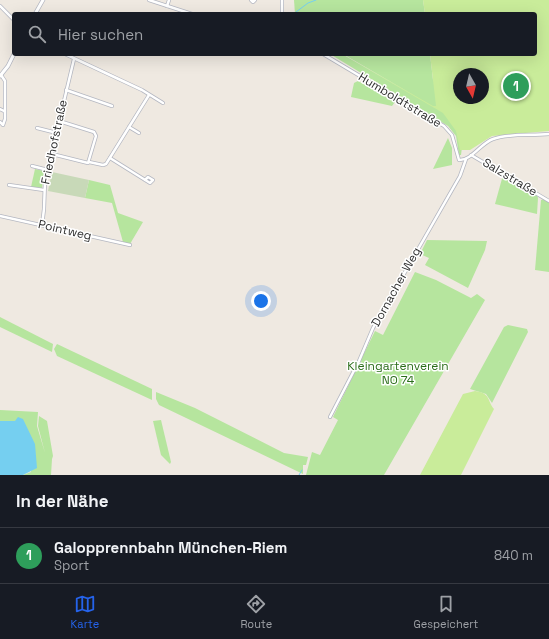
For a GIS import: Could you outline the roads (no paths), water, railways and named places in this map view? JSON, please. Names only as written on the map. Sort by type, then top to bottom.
[{"type":"street","points":[[34,12],[41,0]]},
{"type":"street","points":[[149,0],[186,12]]},
{"type":"street","points":[[167,6],[168,0]]},
{"type":"street","points":[[251,0],[253,2],[255,0]]},
{"type":"street","points":[[282,0],[282,12]]},
{"type":"street","points":[[0,6],[12,18]]},
{"type":"street","points":[[0,122],[3,125],[5,123],[5,82],[1,76],[13,56]]},
{"type":"street","points":[[68,56],[163,103]]},
{"type":"street","name":"Humboldtstraße","points":[[326,56],[444,126],[452,135],[459,160],[466,159]]},
{"type":"street","name":"Friedhofstraße","points":[[42,225],[44,190],[74,59]]},
{"type":"street","points":[[66,90],[112,106]]},
{"type":"street","points":[[52,154],[84,163],[89,162],[104,166],[149,95]]},
{"type":"street","points":[[0,109],[4,111]]},
{"type":"street","points":[[60,121],[95,132],[96,136],[89,162]]},
{"type":"street","points":[[130,127],[139,133]]},
{"type":"street","points":[[37,128],[57,133]]},
{"type":"street","name":"Dornacher Weg","points":[[330,417],[359,360],[370,333],[460,176],[466,159],[482,144],[497,138],[549,134]]},
{"type":"street","name":"Salzstraße","points":[[471,154],[549,200]]},
{"type":"street","points":[[110,158],[145,180]]},
{"type":"street","points":[[32,166],[48,170]]},
{"type":"street","points":[[9,185],[44,190]]},
{"type":"street","name":"Pointweg","points":[[0,216],[130,245]]},
{"type":"water","points":[[18,417],[23,419],[35,444],[37,468],[23,475],[0,475],[0,421],[15,421]]},
{"type":"waterway","points":[[296,12],[308,3],[316,0]]},
{"type":"waterway","points":[[299,475],[302,470]]},
{"type":"place","name":"Galopprennbahn München-Riem","points":[[516,86]]},
{"type":"park label","name":"Kleingartenverein NO 74","points":[[398,373]]}]
